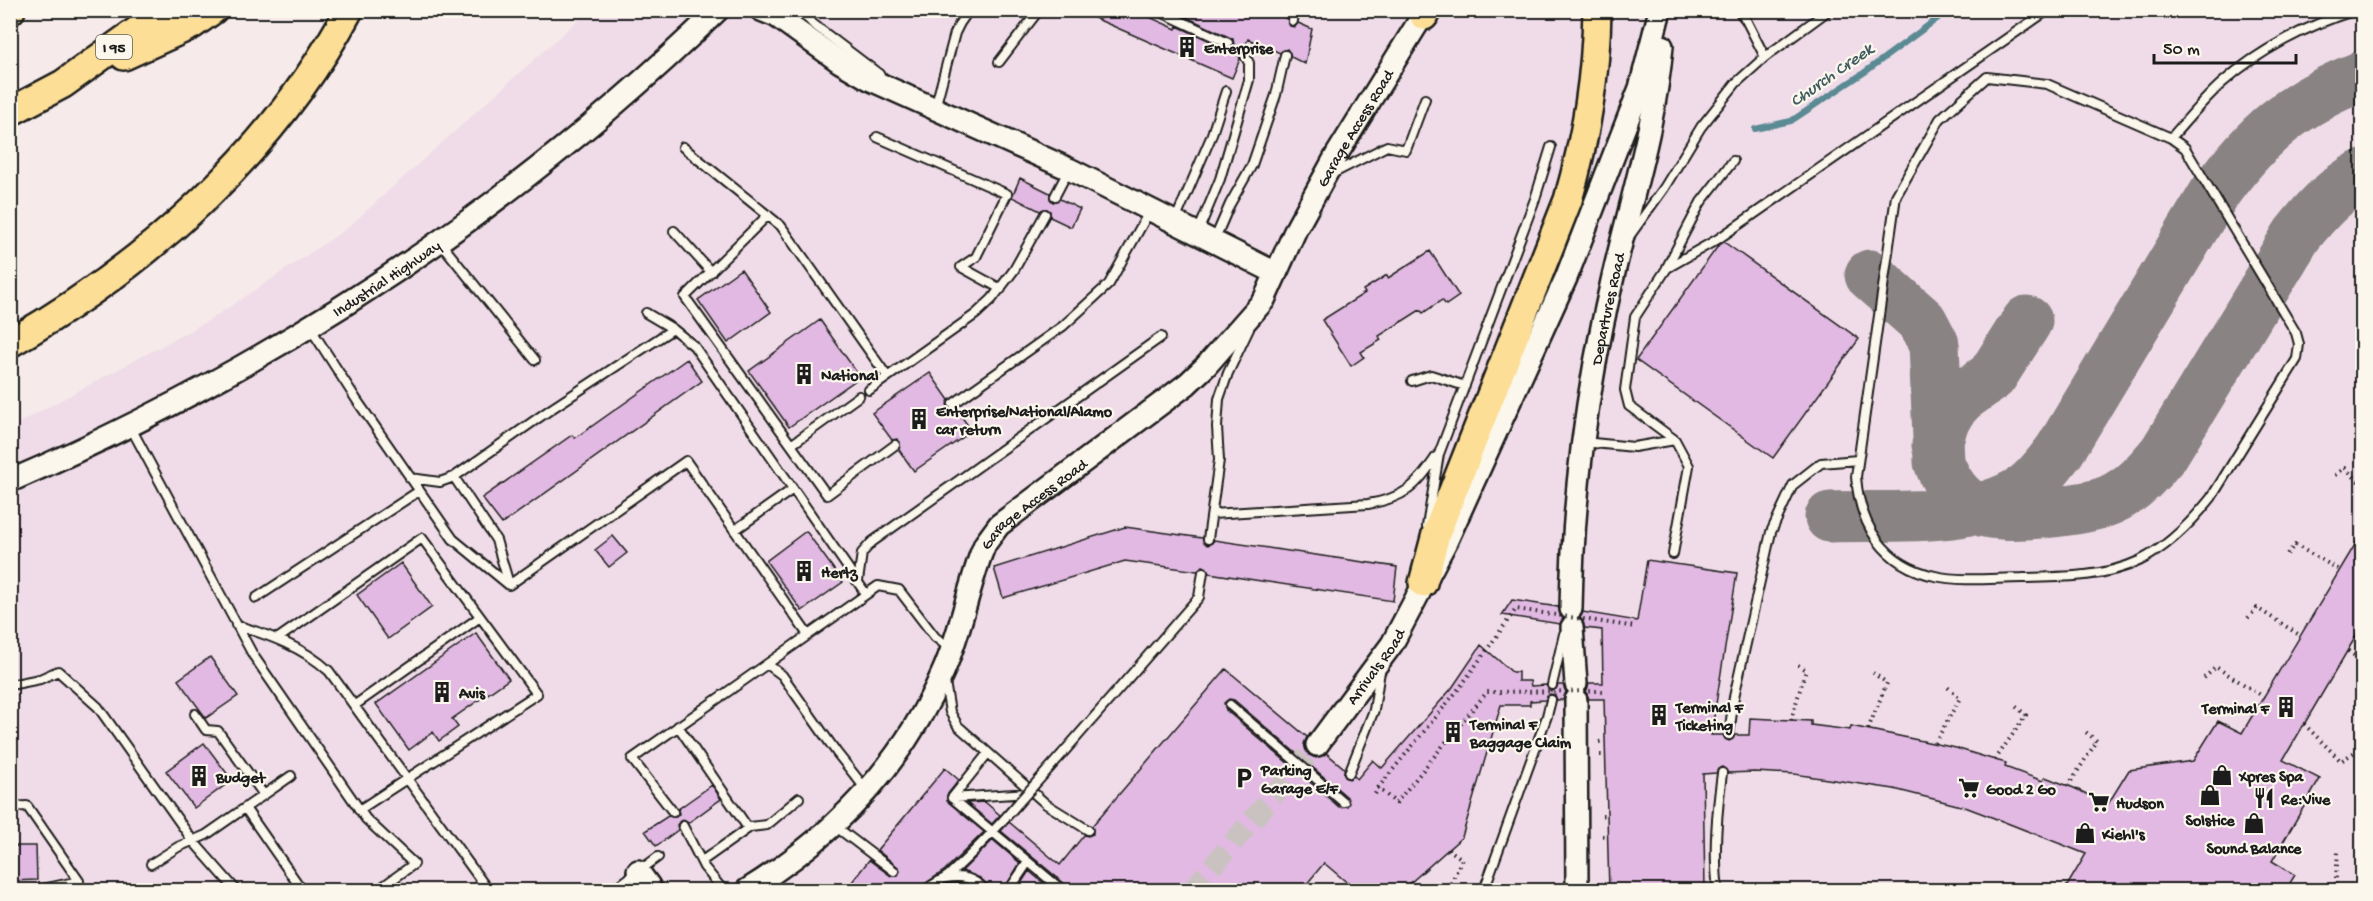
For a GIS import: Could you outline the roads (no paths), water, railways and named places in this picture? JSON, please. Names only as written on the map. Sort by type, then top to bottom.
[{"type":"highway","name":"I 95","points":[[10,112],[63,84],[166,10]]},
{"type":"highway","points":[[63,84],[192,25],[213,10]]},
{"type":"highway","points":[[10,344],[99,285],[156,241],[211,192],[257,143],[297,95],[316,68],[349,10]]},
{"type":"highway","points":[[1423,583],[1436,534],[1568,200],[1591,98],[1597,10]]},
{"type":"street","name":"Industrial Highway","points":[[10,481],[131,426],[211,385],[310,328],[440,242],[563,150],[718,10]]},
{"type":"street","points":[[761,10],[776,16],[848,67],[935,110],[1069,170],[1276,273]]},
{"type":"street","name":"Arrivals Road","points":[[1317,745],[1381,661],[1403,625],[1451,530],[1555,305],[1628,123],[1662,10]]},
{"type":"street","name":"Departures Road","points":[[1577,891],[1576,692],[1570,620],[1575,507],[1582,442],[1598,344],[1656,104],[1662,10]]},
{"type":"street","name":"Garage Access Road","points":[[747,891],[789,863],[835,826],[868,791],[909,737],[944,671],[981,554],[995,530],[1017,510],[1187,384],[1264,300],[1296,229],[1323,178],[1356,120],[1426,12]]},
{"type":"street","points":[[638,871],[649,886],[648,891]]},
{"type":"lane","points":[[800,10],[813,24],[914,100]]},
{"type":"lane","points":[[935,110],[953,39],[969,10]]},
{"type":"lane","points":[[999,62],[1039,10]]},
{"type":"lane","points":[[1157,10],[1228,43]]},
{"type":"lane","points":[[1293,21],[1294,10]]},
{"type":"lane","points":[[1738,10],[1746,20],[1765,57]]},
{"type":"lane","points":[[1622,247],[1664,188],[1712,111],[1765,57],[1829,10]]},
{"type":"lane","points":[[1667,268],[1718,239],[2048,10]]},
{"type":"lane","points":[[2171,138],[2222,83],[2250,62],[2302,32],[2356,10]]},
{"type":"lane","points":[[1205,238],[1247,87],[1250,68],[1243,52]]},
{"type":"lane","points":[[1205,238],[1230,204],[1252,165],[1276,95],[1286,55]]},
{"type":"lane","points":[[1987,77],[2047,84],[2171,138],[2185,148],[2296,333],[2300,344],[2297,359],[2211,498],[2194,519],[2170,542],[2139,561],[2103,573],[2071,577],[1954,578],[1935,576],[1901,562],[1873,535],[1863,516],[1856,477],[1896,196],[1940,119],[1987,77]]},
{"type":"lane","points":[[1174,222],[1211,137],[1226,91]]},
{"type":"lane","points":[[1323,178],[1387,146],[1406,150],[1425,99]]},
{"type":"lane","points":[[877,137],[1007,194],[976,257],[961,267],[1001,289]]},
{"type":"lane","points":[[683,147],[781,226],[888,376]]},
{"type":"lane","points":[[1423,583],[1428,511],[1439,453],[1535,199],[1551,147]]},
{"type":"lane","points":[[1673,554],[1689,466],[1675,440],[1629,406],[1625,390],[1635,317],[1667,268],[1701,202],[1733,161]]},
{"type":"lane","points":[[1055,196],[1069,170]]},
{"type":"lane","points":[[953,405],[1063,326],[1109,285],[1150,209]]},
{"type":"lane","points":[[869,390],[976,314],[1001,289],[1021,259],[1045,214]]},
{"type":"lane","points":[[768,215],[686,297],[827,495],[895,445]]},
{"type":"lane","points":[[674,231],[711,272]]},
{"type":"lane","points":[[440,242],[535,360]]},
{"type":"lane","points":[[1208,539],[1220,460],[1217,427],[1221,390],[1264,300]]},
{"type":"lane","points":[[646,313],[673,329],[694,346],[866,594]]},
{"type":"lane","points":[[310,328],[453,539],[509,585]]},
{"type":"lane","points":[[410,478],[440,482],[454,477],[673,329]]},
{"type":"lane","points":[[858,581],[862,553],[872,542],[1161,338]]},
{"type":"lane","points":[[1412,381],[1431,375],[1465,387]]},
{"type":"lane","points":[[791,445],[859,396]]},
{"type":"lane","points":[[131,426],[253,655],[359,810],[414,864],[378,891]]},
{"type":"lane","points":[[1582,442],[1634,447],[1675,440]]},
{"type":"lane","points":[[1212,514],[1368,504],[1387,500],[1415,485],[1439,453]]},
{"type":"lane","points":[[509,585],[686,460],[808,635]]},
{"type":"lane","points":[[1729,735],[1734,697],[1771,532],[1793,485],[1821,463],[1858,460]]},
{"type":"lane","points":[[454,477],[496,540],[509,585]]},
{"type":"lane","points":[[735,530],[793,489]]},
{"type":"lane","points":[[256,598],[419,491]]},
{"type":"lane","points":[[277,639],[422,538],[537,694],[359,810]]},
{"type":"lane","points":[[926,891],[946,878],[993,832],[1199,597],[1203,572]]},
{"type":"lane","points":[[673,812],[632,759],[878,586],[899,590],[935,638],[952,650]]},
{"type":"lane","points":[[355,705],[480,617]]},
{"type":"lane","points":[[1552,685],[1570,620]]},
{"type":"lane","points":[[236,625],[277,639],[299,649],[320,663],[355,705],[488,891]]},
{"type":"lane","points":[[1349,772],[1374,710],[1381,661]]},
{"type":"lane","points":[[767,664],[779,672],[837,753],[868,791]]},
{"type":"lane","points":[[10,685],[40,679],[58,671],[98,707],[193,841],[236,891]]},
{"type":"lane","points":[[944,671],[948,704],[953,719],[1046,804],[1089,830]]},
{"type":"lane","points":[[1484,891],[1551,700]]},
{"type":"lane","points":[[1230,705],[1343,802]]},
{"type":"lane","points":[[195,714],[206,730],[218,732],[264,795]]},
{"type":"lane","points":[[678,726],[748,828]]},
{"type":"lane","points":[[952,798],[988,753]]},
{"type":"lane","points":[[1718,891],[1716,877],[1717,805],[1722,773]]},
{"type":"lane","points":[[151,864],[178,847],[206,835],[291,776]]},
{"type":"lane","points":[[952,798],[1028,793]]},
{"type":"lane","points":[[702,861],[748,828],[767,825],[799,798]]},
{"type":"lane","points":[[952,798],[1062,891]]},
{"type":"lane","points":[[10,807],[27,806],[80,881],[38,891]]},
{"type":"lane","points":[[245,808],[303,891]]},
{"type":"lane","points":[[683,826],[702,861],[723,891]]},
{"type":"lane","points":[[835,826],[894,871]]},
{"type":"lane","points":[[613,891],[658,857]]},
{"type":"lane","points":[[1009,891],[1028,862]]},
{"type":"lane","points":[[946,878],[963,876],[970,878],[985,891]]},
{"type":"waterway","name":"Church Creek","points":[[1755,129],[1791,121],[1865,72],[1949,10]]},
{"type":"tunnel","points":[[1192,890],[1317,745]]},
{"type":"place","name":"Enterprise","points":[[1187,47]]},
{"type":"place","name":"National","points":[[804,374]]},
{"type":"place","name":"Enterprise/National/Alamo car return","points":[[919,419]]},
{"type":"place","name":"Hertz","points":[[804,571]]},
{"type":"place","name":"Avis","points":[[442,692]]},
{"type":"place","name":"Terminal F","points":[[2286,707]]},
{"type":"place","name":"Terminal F Ticketing","points":[[1659,715]]},
{"type":"place","name":"Terminal F Baggage Claim","points":[[1453,732]]},
{"type":"place","name":"Xpres Spa","points":[[2222,775]]},
{"type":"place","name":"Budget","points":[[199,776]]},
{"type":"place","name":"Parking Garage E/F","points":[[1244,778]]},
{"type":"place","name":"Good 2 Go","points":[[1969,788]]},
{"type":"place","name":"Solstice","points":[[2210,795]]},
{"type":"place","name":"Re:Vive","points":[[2264,798]]},
{"type":"place","name":"Hudson","points":[[2099,802]]},
{"type":"place","name":"Sound Balance","points":[[2254,823]]},
{"type":"place","name":"Kiehl's","points":[[2085,833]]}]
